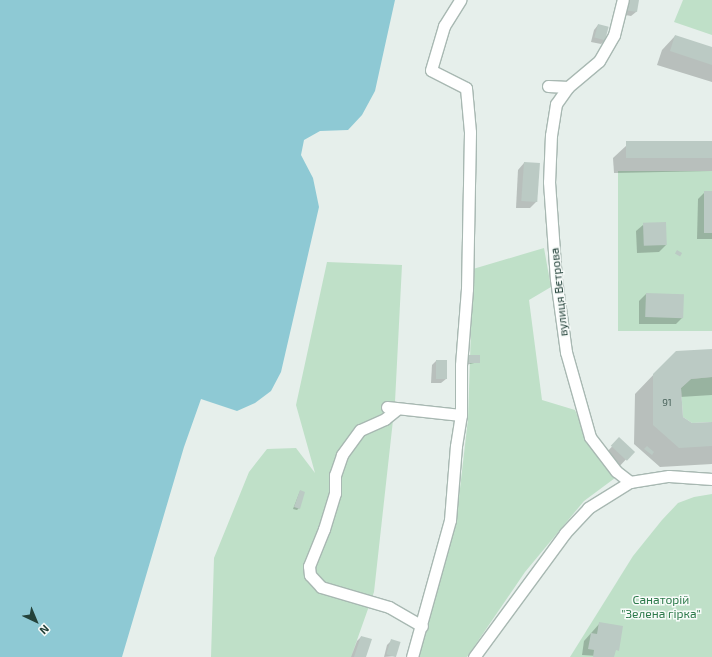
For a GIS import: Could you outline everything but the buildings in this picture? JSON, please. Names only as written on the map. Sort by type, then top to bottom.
[{"type":"street","points":[[412,657],[422,626],[450,520],[456,446],[461,415],[461,365],[467,289],[470,132],[466,88],[430,70],[444,26],[460,0]]},
{"type":"street","name":"вулиця Вєтрова","points":[[623,0],[614,35],[607,50],[590,70],[568,87],[556,104],[551,135],[549,182],[556,279],[566,352],[590,438],[616,471],[630,482]]},
{"type":"street","points":[[548,86],[568,87]]},
{"type":"street","points":[[422,626],[389,607],[320,586],[310,575],[309,566],[324,529],[334,494],[335,475],[342,455],[360,430],[385,419],[391,408],[461,415]]},
{"type":"street","points":[[474,657],[565,533],[588,508],[630,482],[668,476],[712,479]]},
{"type":"green space","points":[[683,0],[712,0],[712,35],[674,22]]},
{"type":"green space","points":[[618,171],[712,171],[712,331],[618,331]]},
{"type":"green space","points":[[544,248],[551,287],[529,300],[542,400],[575,410],[591,447],[615,478],[584,501],[525,572],[467,657],[419,657],[456,523],[468,419],[473,269]]},
{"type":"green space","points":[[327,262],[402,265],[395,402],[374,592],[351,657],[211,657],[214,558],[249,472],[267,449],[296,448],[315,473],[296,405]]},
{"type":"green space","points":[[712,377],[712,422],[692,423],[683,417],[681,388],[691,379]]},
{"type":"green space","name":"Санаторій \"Зелена гірка\"","points":[[712,494],[712,657],[570,657],[633,556],[662,520],[678,503],[694,497]]},
{"type":"water","points":[[0,0],[395,0],[375,91],[362,115],[348,130],[320,131],[304,140],[301,155],[313,178],[319,207],[281,372],[271,391],[255,403],[237,411],[201,399],[184,447],[122,657],[0,657]]}]
